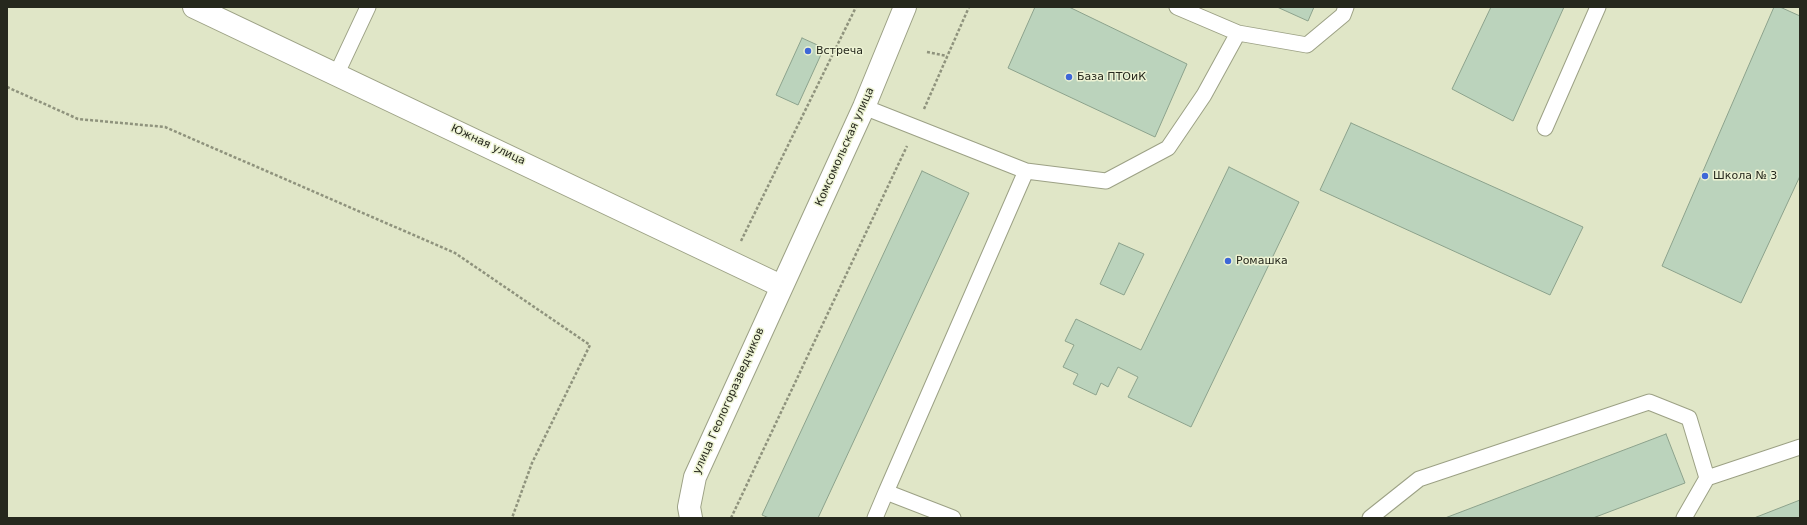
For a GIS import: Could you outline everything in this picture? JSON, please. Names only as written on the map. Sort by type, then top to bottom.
[{"type":"street","name":"Южная улица","points":[[194,7],[781,286]]},
{"type":"street","name":"Комсомольская улица","points":[[781,286],[864,107],[905,7]]},
{"type":"street","name":"улица Геологоразведчиков","points":[[691,518],[689,507],[694,477],[781,286]]},
{"type":"lane","points":[[337,74],[368,7]]},
{"type":"lane","points":[[1177,7],[1238,33],[1307,45],[1343,15],[1346,7]]},
{"type":"lane","points":[[1545,128],[1598,7]]},
{"type":"lane","points":[[864,107],[1026,171],[1106,181],[1168,148],[1204,95],[1238,33]]},
{"type":"lane","points":[[875,518],[1026,171]]},
{"type":"lane","points":[[1370,518],[1418,479],[1649,402],[1689,418],[1707,478]]},
{"type":"lane","points":[[1684,518],[1707,478],[1800,447]]},
{"type":"lane","points":[[886,492],[953,518]]},
{"type":"path","points":[[731,261],[856,7]]},
{"type":"path","points":[[731,518],[916,127],[969,7]]},
{"type":"path","points":[[927,52],[948,56]]},
{"type":"path","points":[[7,87],[78,119],[166,127],[455,253],[590,345],[532,464],[512,518]]},
{"type":"building","points":[[1035,7],[1069,7],[1187,64],[1155,137],[1008,68]]},
{"type":"building","points":[[1277,7],[1314,7],[1308,21]]},
{"type":"building","points":[[1491,7],[1564,7],[1513,121],[1452,89]]},
{"type":"building","points":[[1774,7],[1780,7],[1800,16],[1800,176],[1741,303],[1662,266]]},
{"type":"building","points":[[802,38],[824,48],[798,105],[776,95]]},
{"type":"building","points":[[1351,123],[1583,227],[1550,295],[1320,190]]},
{"type":"building","points":[[1229,167],[1299,202],[1191,427],[1128,397],[1138,377],[1118,367],[1108,387],[1101,383],[1096,395],[1073,384],[1078,374],[1063,367],[1074,345],[1065,341],[1076,319],[1141,350]]},
{"type":"building","points":[[922,171],[969,193],[818,518],[769,518],[762,515]]},
{"type":"building","points":[[1119,243],[1144,254],[1124,295],[1100,284]]},
{"type":"building","points":[[1666,434],[1685,483],[1593,518],[1445,518]]},
{"type":"building","points":[[1800,500],[1800,518],[1754,518]]},
{"type":"place","name":"Встреча","points":[[808,51]]},
{"type":"place","name":"База ПТОиК","points":[[1069,77]]},
{"type":"place","name":"Школа № 3","points":[[1705,176]]},
{"type":"place","name":"Ромашка","points":[[1228,261]]}]
